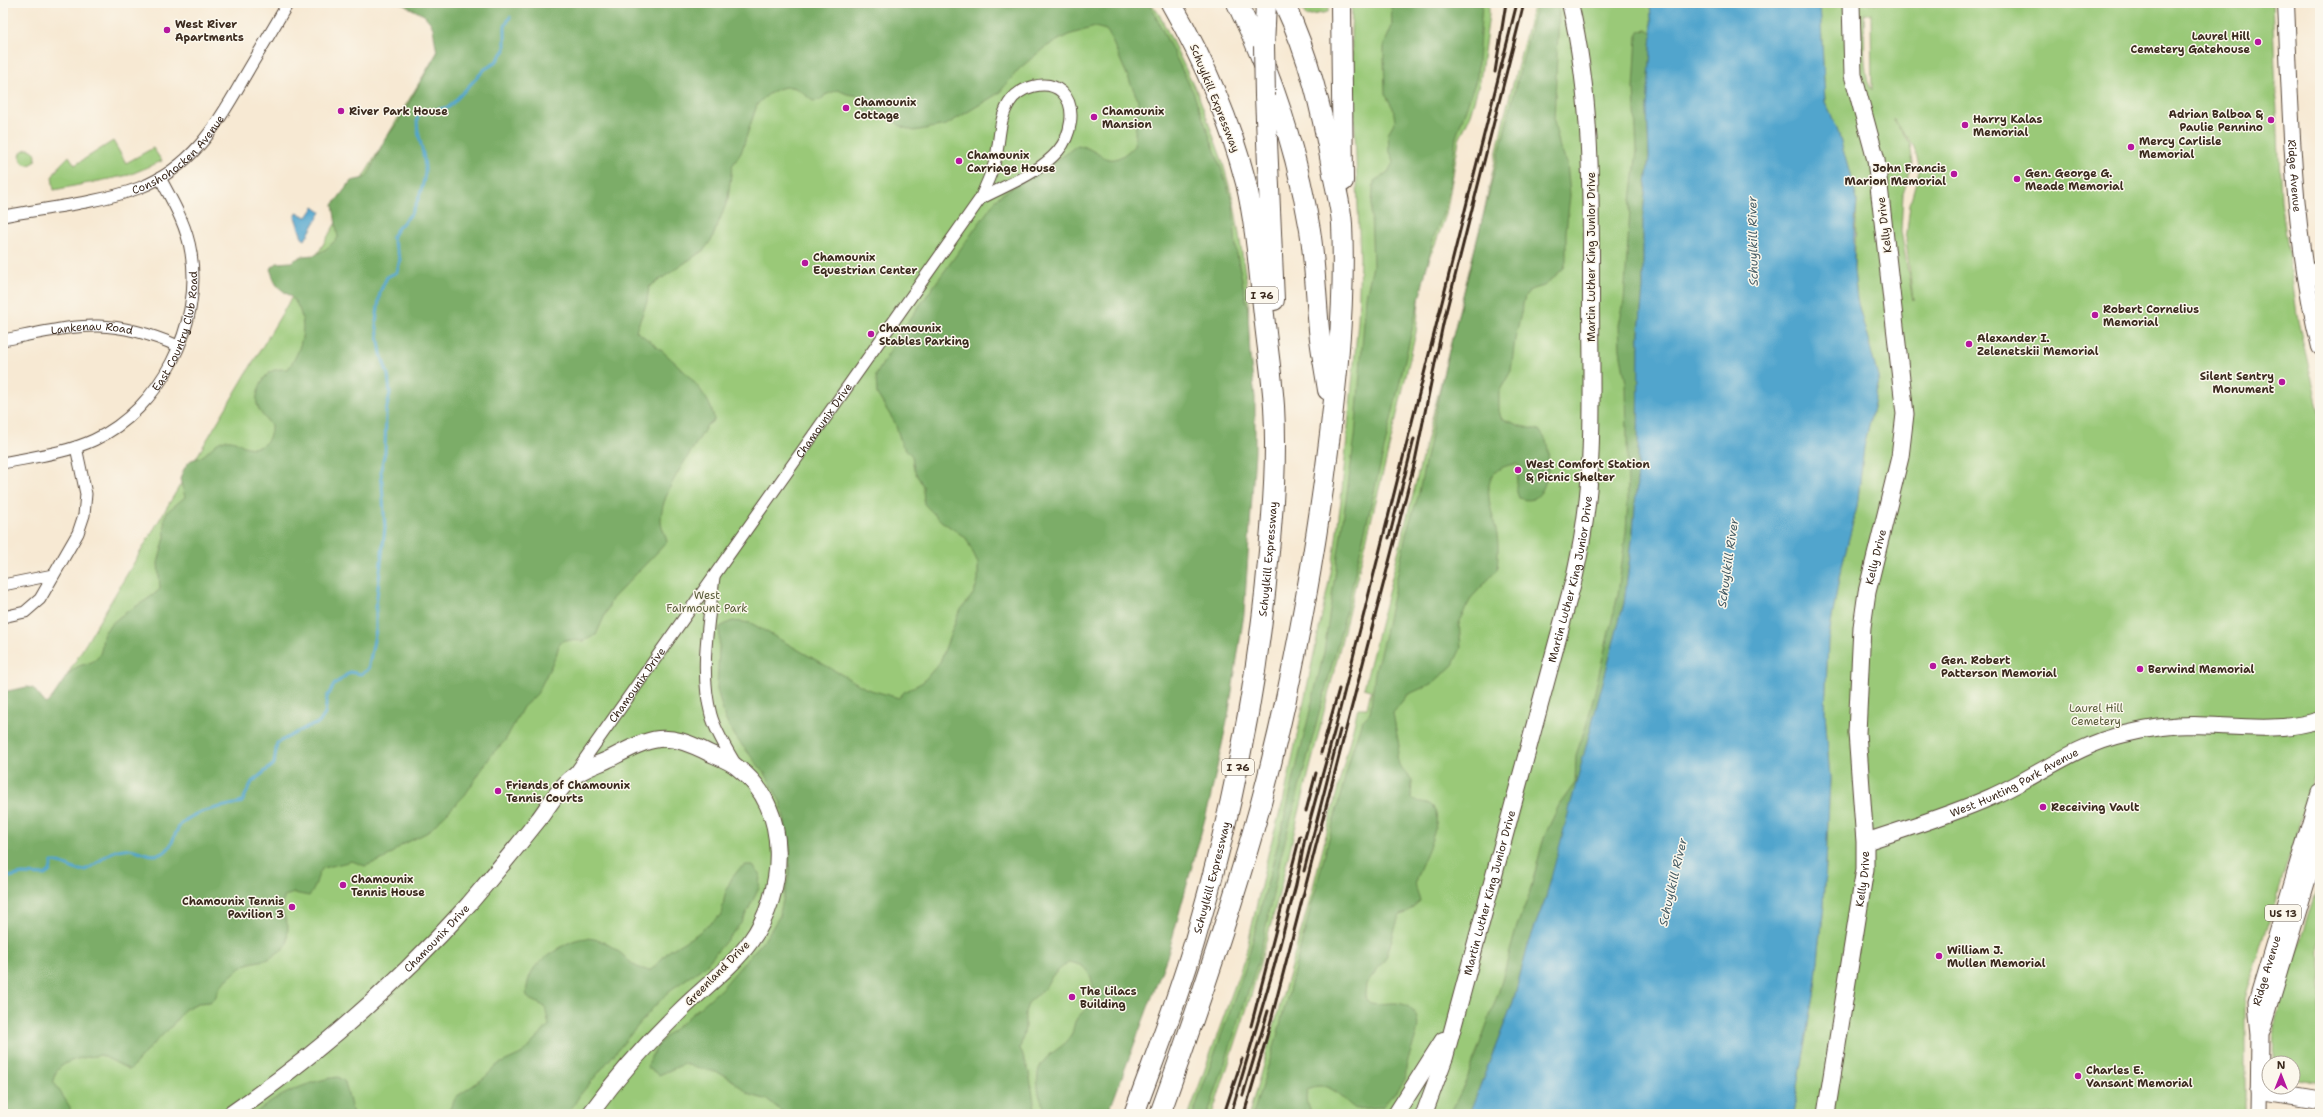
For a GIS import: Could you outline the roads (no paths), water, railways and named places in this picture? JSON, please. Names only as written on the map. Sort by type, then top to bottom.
[{"type":"highway","points":[[1237,3],[1270,80],[1290,140],[1304,200],[1314,262],[1319,330],[1332,420]]},
{"type":"highway","points":[[1266,3],[1264,46],[1265,96],[1274,272],[1274,406]]},
{"type":"highway","name":"I 76","points":[[1160,1114],[1209,974],[1240,878],[1265,787],[1300,629],[1316,535],[1332,420],[1342,312],[1342,221],[1321,107],[1304,51],[1284,3]]},
{"type":"highway","points":[[1342,3],[1340,44],[1344,146],[1342,221]]},
{"type":"highway","name":"Schuylkill Expressway","points":[[1134,1114],[1195,941],[1223,833],[1247,722],[1264,611],[1271,535],[1274,406],[1258,258],[1246,184],[1235,147],[1208,76],[1173,8]]},
{"type":"main road","name":"Martin Luther King Junior Drive","points":[[1425,1112],[1438,1080],[1575,575],[1588,491],[1591,419],[1590,138],[1584,76],[1570,3]]},
{"type":"main road","name":"Kelly Drive","points":[[1826,1114],[1864,882],[1865,842],[1857,733],[1862,627],[1867,592],[1900,457],[1905,414],[1876,160],[1853,75],[1851,3]]},
{"type":"main road","name":"Ridge Avenue","points":[[2286,3],[2295,192],[2313,279],[2320,347]]},
{"type":"main road","name":"West Hunting Park Avenue","points":[[1865,842],[1990,798],[2060,759],[2097,742],[2136,731],[2192,725],[2276,728],[2320,720]]},
{"type":"main road","name":"West Hunting Park Avenue","points":[[2164,728],[2191,732],[2269,735],[2295,733],[2320,727]]},
{"type":"main road","name":"Greenland Drive","points":[[572,777],[632,746],[659,738],[685,741],[738,767],[762,796],[771,814],[778,850],[776,876],[763,919],[749,944],[647,1044],[590,1114]]},
{"type":"main road","name":"Chamounix Drive","points":[[231,1114],[313,1052],[413,962],[497,872],[572,777]]},
{"type":"main road","name":"Ridge Avenue","points":[[2259,1114],[2260,1035],[2257,1008],[2259,994],[2320,793]]},
{"type":"main road","name":"Ridge Avenue","points":[[2260,1035],[2320,836]]},
{"type":"main road","points":[[1397,1112],[1454,1021]]},
{"type":"main road","points":[[2259,1091],[2320,1101]]},
{"type":"main road","points":[[1397,1112],[1407,1105],[1425,1112]]},
{"type":"street","name":"Conshohocken Avenue","points":[[3,216],[116,194],[139,188],[160,178],[188,158],[210,135],[288,3]]},
{"type":"street","name":"Chamounix Drive","points":[[572,777],[980,199],[993,168],[1002,120],[1009,103],[1014,96],[1032,87],[1048,86],[1062,92],[1067,99],[1071,117],[1070,126],[1063,145],[1036,170],[980,199]]},
{"type":"street","name":"East Country Club Road","points":[[3,463],[76,447],[108,432],[142,404],[160,380],[178,346],[190,310],[193,287],[189,243],[181,219],[160,178]]},
{"type":"street","points":[[2313,279],[2320,264]]},
{"type":"street","name":"Lankenau Road","points":[[3,340],[77,326],[101,325],[134,330],[178,346]]},
{"type":"street","points":[[3,617],[16,615],[33,606],[40,599],[78,533],[84,515],[85,482],[76,447]]},
{"type":"street","points":[[3,585],[53,575]]},
{"type":"street","name":"Greenland Drive","points":[[714,576],[706,657],[708,702],[721,739],[738,767]]},
{"type":"water","name":"Schuylkill River","points":[[1650,3],[1820,3],[1825,102],[1837,128],[1857,200],[1854,233],[1854,270],[1857,300],[1879,381],[1864,447],[1857,507],[1840,573],[1828,641],[1825,711],[1830,779],[1824,905],[1814,996],[1793,1114],[1469,1114],[1513,1002],[1528,945],[1546,897],[1624,603],[1633,533],[1638,469],[1639,333],[1643,289],[1643,215],[1649,156],[1647,109],[1652,33]]},
{"type":"water","points":[[314,207],[321,212],[305,240],[302,238],[295,217],[297,213],[307,217]]},
{"type":"waterway","points":[[3,876],[9,877],[22,874],[45,875],[50,871],[52,862],[61,863],[74,869],[83,870],[92,866],[109,854],[124,849],[150,855],[165,852],[171,845],[176,831],[182,823],[189,818],[203,811],[242,802],[252,782],[274,764],[277,743],[305,728],[319,723],[325,714],[327,697],[334,685],[350,672],[361,674],[368,670],[376,630],[376,605],[385,528],[381,469],[385,452],[386,411],[390,393],[388,375],[381,354],[376,322],[380,292],[387,277],[397,272],[400,259],[392,237],[396,230],[413,211],[420,195],[423,183],[425,164],[417,121],[418,114],[449,107],[485,69],[495,63],[505,50],[505,26],[510,17]]},
{"type":"railway","points":[[1495,72],[1506,3]]},
{"type":"railway","points":[[1231,1114],[1274,967],[1296,885],[1305,838],[1336,725],[1517,3]]},
{"type":"railway","points":[[1244,1114],[1267,1036],[1415,461],[1443,324],[1524,3]]},
{"type":"railway","points":[[1389,538],[1414,439]]},
{"type":"railway","points":[[1321,753],[1339,689]]},
{"type":"railway","points":[[1304,871],[1340,730]]},
{"type":"railway","points":[[1306,811],[1316,773]]},
{"type":"railway","points":[[1251,1026],[1300,836]]},
{"type":"railway","points":[[1243,1095],[1268,1011]]},
{"type":"railway","points":[[1224,1114],[1242,1059]]},
{"type":"place","name":"West River Apartments","points":[[167,30]]},
{"type":"place","name":"Laurel Hill Cemetery Gatehouse","points":[[2258,42]]},
{"type":"place","name":"Chamounix Cottage","points":[[846,108]]},
{"type":"place","name":"River Park House","points":[[341,111]]},
{"type":"place","name":"Chamounix Mansion","points":[[1094,117]]},
{"type":"place","name":"Adrian Balboa & Paulie Pennino","points":[[2271,120]]},
{"type":"place","name":"Harry Kalas Memorial","points":[[1965,125]]},
{"type":"place","name":"Mercy Carlisle Memorial","points":[[2131,147]]},
{"type":"place","name":"Chamounix Carriage House","points":[[959,161]]},
{"type":"place","name":"John Francis Marion Memorial","points":[[1954,174]]},
{"type":"place","name":"Gen. George G. Meade Memorial","points":[[2017,179]]},
{"type":"place","name":"Chamounix Equestrian Center","points":[[805,263]]},
{"type":"place","name":"Robert Cornelius Memorial","points":[[2095,315]]},
{"type":"place","name":"Chamounix Stables Parking","points":[[871,334]]},
{"type":"place","name":"Alexander I. Zelenetskii Memorial","points":[[1969,344]]},
{"type":"place","name":"Silent Sentry Monument","points":[[2282,382]]},
{"type":"place","name":"West Comfort Station & Picnic Shelter","points":[[1518,470]]},
{"type":"place","name":"Gen. Robert Patterson Memorial","points":[[1933,666]]},
{"type":"place","name":"Berwind Memorial","points":[[2140,669]]},
{"type":"place","name":"Friends of Chamounix Tennis Courts","points":[[498,791]]},
{"type":"place","name":"Receiving Vault","points":[[2043,807]]},
{"type":"place","name":"Chamounix Tennis House","points":[[343,885]]},
{"type":"place","name":"Chamounix Tennis Pavilion 3","points":[[292,907]]},
{"type":"place","name":"William J. Mullen Memorial","points":[[1939,956]]},
{"type":"place","name":"The Lilacs Building","points":[[1072,997]]},
{"type":"place","name":"Charles E. Vansant Memorial","points":[[2078,1076]]},
{"type":"park label","name":"West Fairmount Park","points":[[707,601]]},
{"type":"park label","name":"Laurel Hill Cemetery","points":[[2096,714]]}]
